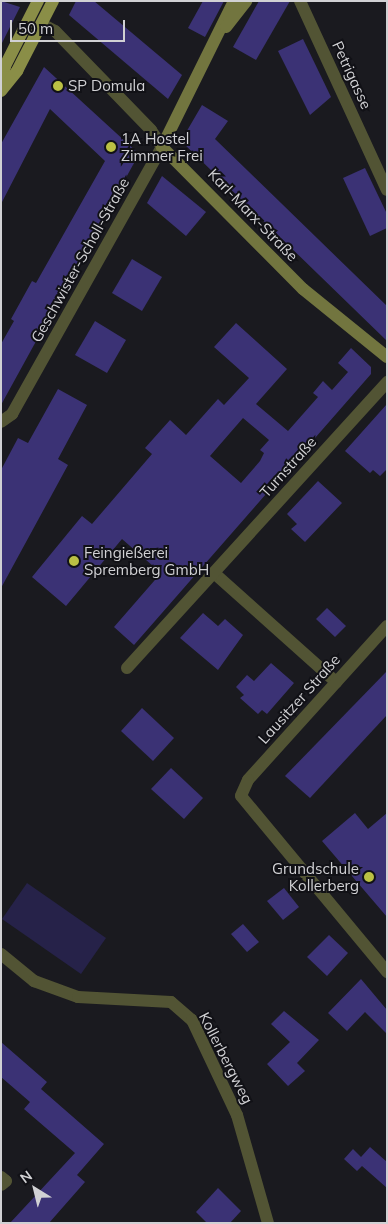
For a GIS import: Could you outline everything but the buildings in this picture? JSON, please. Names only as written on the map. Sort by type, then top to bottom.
[{"type":"main road","points":[[1,91],[54,1]]},
{"type":"main road","name":"Geschwister-Scholl-Straße","points":[[162,147],[224,29],[234,1]]},
{"type":"main road","name":"Geschwister-Scholl-Straße","points":[[224,29],[246,1]]},
{"type":"main road","points":[[1,84],[5,66],[34,3]]},
{"type":"main road","name":"Karl-Marx-Straße","points":[[162,147],[303,289],[387,357]]},
{"type":"street","name":"Petrigasse","points":[[300,1],[387,190]]},
{"type":"street","name":"Karl-Marx-Straße","points":[[42,24],[55,31],[151,130],[162,147]]},
{"type":"street","name":"Geschwister-Scholl-Straße","points":[[1,422],[12,414],[162,147]]},
{"type":"street","name":"Turnstraße","points":[[127,668],[387,382]]},
{"type":"street","points":[[214,573],[336,682]]},
{"type":"street","name":"Lausitzer Straße","points":[[387,626],[248,780],[241,796],[387,972]]},
{"type":"street","name":"Kollerbergweg","points":[[1,954],[34,981],[78,997],[172,1002],[192,1020],[237,1115],[268,1223]]},
{"type":"street","points":[[1,1177],[6,1180],[1,1185]]},
{"type":"shaded area","points":[[27,883],[106,938],[81,974],[2,919]]},
{"type":"place","name":"SP Domula","points":[[58,86]]},
{"type":"place","name":"1A Hostel Zimmer Frei","points":[[111,147]]},
{"type":"place","name":"Feingießerei Spremberg GmbH","points":[[74,561]]},
{"type":"place","name":"Grundschule Kollerberg","points":[[369,877]]}]
